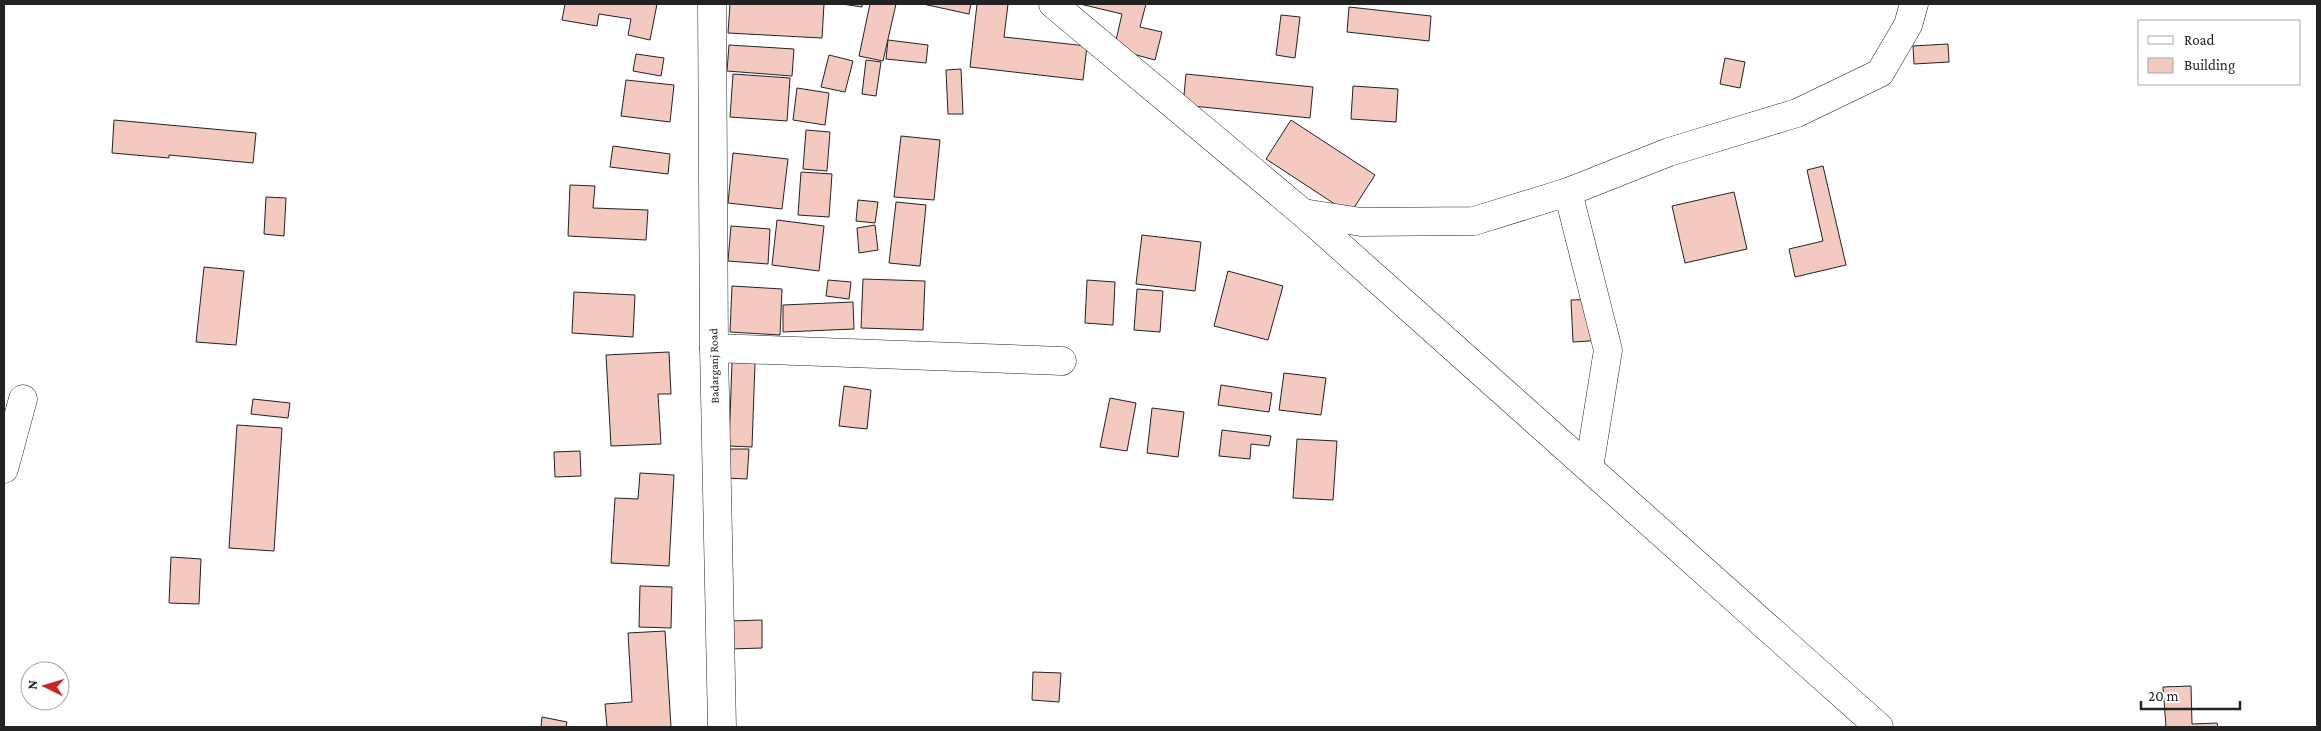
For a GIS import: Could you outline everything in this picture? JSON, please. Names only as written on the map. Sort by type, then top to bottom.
[{"type":"street","name":"Badarganj Road","points":[[712,4],[714,348],[722,727]]},
{"type":"street","points":[[1053,4],[1303,213],[1879,727]]},
{"type":"street","points":[[1303,213],[1361,222],[1474,221],[1568,192],[1669,152],[1797,113],[1880,73],[1908,25],[1914,4]]},
{"type":"street","points":[[1568,192],[1608,350],[1589,468]]},
{"type":"street","points":[[714,348],[1062,361]]},
{"type":"street","points":[[4,469],[23,399]]},
{"type":"building","points":[[565,4],[657,4],[650,40],[628,35],[631,19],[599,14],[597,26],[562,20]]},
{"type":"building","points":[[730,4],[824,4],[822,38],[728,33]]},
{"type":"building","points":[[842,4],[862,4],[862,7]]},
{"type":"building","points":[[870,4],[896,4],[883,61],[859,56]]},
{"type":"building","points":[[923,4],[971,4],[969,14]]},
{"type":"building","points":[[977,4],[1008,4],[1004,37],[1087,46],[1083,80],[970,67]]},
{"type":"building","points":[[1080,4],[1146,4],[1140,27],[1162,32],[1155,60],[1114,49],[1122,14]]},
{"type":"building","points":[[1349,7],[1431,16],[1429,41],[1347,32]]},
{"type":"building","points":[[1281,15],[1300,17],[1295,58],[1276,55]]},
{"type":"building","points":[[888,40],[928,45],[926,63],[886,59]]},
{"type":"building","points":[[1948,44],[1949,62],[1914,64],[1913,46]]},
{"type":"building","points":[[729,45],[794,49],[792,76],[727,71]]},
{"type":"building","points":[[636,54],[664,58],[661,76],[633,71]]},
{"type":"building","points":[[829,55],[853,61],[845,92],[821,87]]},
{"type":"building","points":[[1725,58],[1745,62],[1740,88],[1720,84]]},
{"type":"building","points":[[866,60],[881,62],[876,96],[862,94]]},
{"type":"building","points":[[961,69],[963,114],[948,114],[946,70]]},
{"type":"building","points":[[733,74],[790,78],[787,121],[730,117]]},
{"type":"building","points":[[1186,74],[1313,87],[1310,118],[1183,105]]},
{"type":"building","points":[[626,80],[674,85],[670,122],[621,116]]},
{"type":"building","points":[[1353,86],[1398,89],[1396,122],[1351,119]]},
{"type":"building","points":[[797,88],[829,93],[825,125],[793,120]]},
{"type":"building","points":[[114,120],[256,133],[253,163],[169,155],[169,158],[112,153]]},
{"type":"building","points":[[1291,120],[1375,175],[1350,214],[1266,159]]},
{"type":"building","points":[[806,130],[830,132],[827,171],[803,169]]},
{"type":"building","points":[[901,136],[940,140],[934,200],[894,197]]},
{"type":"building","points":[[613,146],[670,154],[668,174],[610,167]]},
{"type":"building","points":[[733,153],[788,159],[782,209],[728,203]]},
{"type":"building","points":[[1823,166],[1846,265],[1795,277],[1789,249],[1823,241],[1807,170]]},
{"type":"building","points":[[801,172],[832,174],[829,217],[798,215]]},
{"type":"building","points":[[570,185],[595,186],[593,208],[648,210],[646,240],[568,236]]},
{"type":"building","points":[[1734,192],[1747,249],[1685,263],[1672,206]]},
{"type":"building","points":[[266,197],[286,198],[284,236],[264,234]]},
{"type":"building","points":[[858,200],[878,202],[875,223],[856,221]]},
{"type":"building","points":[[896,202],[926,205],[920,266],[889,263]]},
{"type":"building","points":[[777,220],[824,226],[819,271],[772,265]]},
{"type":"building","points":[[875,225],[878,250],[859,253],[857,228]]},
{"type":"building","points":[[731,226],[770,229],[768,264],[728,261]]},
{"type":"building","points":[[1142,235],[1201,242],[1195,291],[1136,284]]},
{"type":"building","points":[[204,267],[244,271],[236,345],[196,342]]},
{"type":"building","points":[[1228,271],[1283,286],[1268,340],[1214,326]]},
{"type":"building","points":[[863,279],[925,281],[923,330],[861,328]]},
{"type":"building","points":[[828,280],[851,282],[849,299],[826,296]]},
{"type":"building","points":[[1087,280],[1115,282],[1113,325],[1085,323]]},
{"type":"building","points":[[732,286],[782,289],[780,335],[730,332]]},
{"type":"building","points":[[1137,289],[1163,291],[1160,332],[1134,330]]},
{"type":"building","points":[[574,292],[635,295],[633,337],[572,333]]},
{"type":"building","points":[[1603,299],[1605,340],[1573,342],[1571,300]]},
{"type":"building","points":[[853,302],[854,329],[783,332],[783,305]]},
{"type":"building","points":[[669,352],[671,394],[658,394],[661,444],[611,446],[606,355]]},
{"type":"building","points":[[732,362],[755,363],[752,447],[729,446]]},
{"type":"building","points":[[1284,373],[1326,378],[1321,415],[1279,410]]},
{"type":"building","points":[[1221,385],[1272,393],[1269,412],[1218,405]]},
{"type":"building","points":[[844,386],[871,390],[867,429],[839,426]]},
{"type":"building","points":[[1110,398],[1136,403],[1127,451],[1100,447]]},
{"type":"building","points":[[253,399],[290,403],[288,418],[251,414]]},
{"type":"building","points":[[1152,408],[1184,412],[1178,457],[1147,453]]},
{"type":"building","points":[[237,425],[282,428],[274,551],[229,548]]},
{"type":"building","points":[[1222,430],[1271,436],[1269,446],[1251,444],[1250,459],[1219,456]]},
{"type":"building","points":[[1297,439],[1337,441],[1333,500],[1293,498]]},
{"type":"building","points":[[728,449],[749,449],[747,479],[726,478]]},
{"type":"building","points":[[580,451],[581,476],[555,477],[554,452]]},
{"type":"building","points":[[640,473],[674,475],[669,566],[611,563],[615,498],[638,499]]},
{"type":"building","points":[[171,557],[201,559],[199,604],[169,603]]},
{"type":"building","points":[[640,586],[672,587],[671,628],[639,627]]},
{"type":"building","points":[[762,620],[762,648],[730,649],[730,621]]},
{"type":"building","points":[[665,631],[671,727],[607,727],[605,704],[632,702],[628,633]]},
{"type":"building","points":[[1033,672],[1061,673],[1059,702],[1032,700]]},
{"type":"building","points":[[2191,686],[2192,724],[2217,723],[2218,727],[2166,727],[2163,687]]},
{"type":"building","points":[[542,717],[567,722],[566,727],[541,727]]}]
